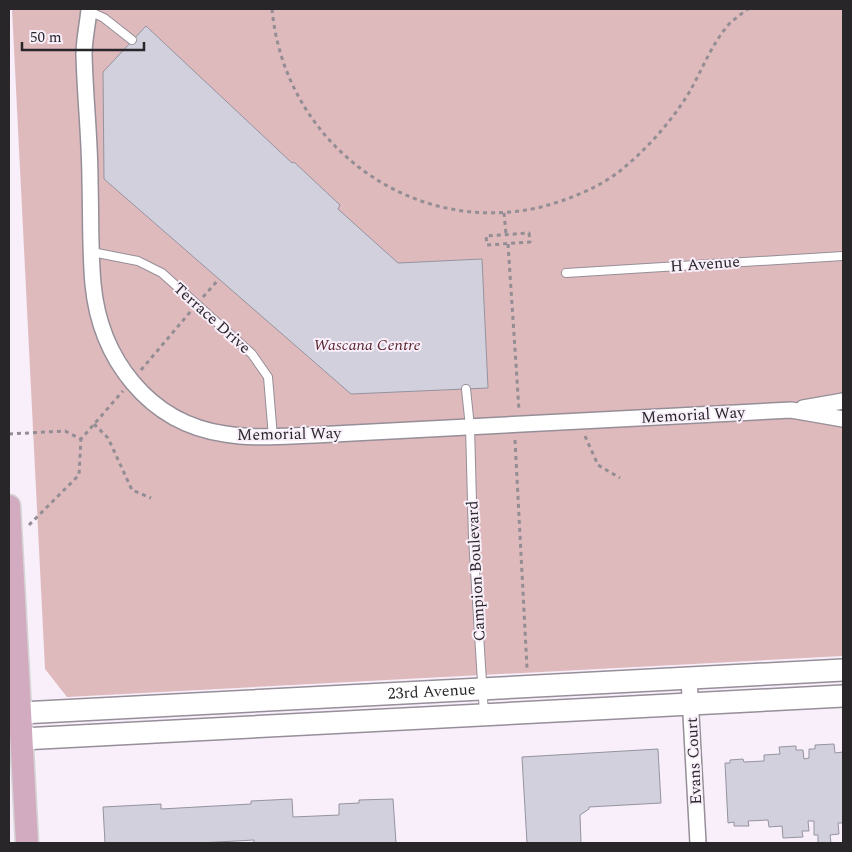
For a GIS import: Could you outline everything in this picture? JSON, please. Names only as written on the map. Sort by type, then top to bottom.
[{"type":"main road","points":[[9,506],[18,728],[27,843]]},
{"type":"main road","name":"23rd Avenue","points":[[18,728],[528,686],[843,670]]},
{"type":"main road","name":"23rd Avenue","points":[[18,728],[484,715],[843,696]]},
{"type":"street","name":"Memorial Way","points":[[89,10],[84,52],[90,153],[93,286],[100,321],[118,364],[133,385],[151,402],[172,417],[196,427],[223,434],[273,437],[791,410],[843,419]]},
{"type":"street","points":[[791,410],[843,401]]},
{"type":"street","name":"Evans Court","points":[[689,678],[698,843]]},
{"type":"lane","points":[[89,10],[104,18],[132,40]]},
{"type":"lane","name":"Terrace Drive","points":[[92,252],[138,261],[162,273],[252,354],[268,377],[273,437]]},
{"type":"lane","name":"H Avenue","points":[[566,273],[843,256]]},
{"type":"lane","name":"Campion Boulevard","points":[[466,389],[470,427],[473,538],[484,715]]},
{"type":"path","points":[[271,10],[281,54],[292,84],[316,124],[350,160],[373,179],[416,200],[453,209],[504,212],[531,209],[560,202],[585,191],[624,167],[641,153],[662,129],[689,92],[719,37],[731,23],[748,9]]},
{"type":"path","points":[[504,212],[506,234]]},
{"type":"path","points":[[529,233],[530,242],[508,244],[486,245],[486,236],[529,233]]},
{"type":"path","points":[[508,244],[528,686]]},
{"type":"path","points":[[94,424],[108,438],[132,490],[151,498]]},
{"type":"path","points":[[585,436],[598,465],[620,478]]},
{"type":"path","points":[[11,542],[79,475],[81,439]]},
{"type":"green space","name":"Wascana Centre","points":[[12,9],[843,9],[843,656],[67,697],[45,669]]},
{"type":"building","points":[[146,26],[292,163],[294,162],[340,205],[338,209],[398,263],[482,259],[488,388],[351,394],[104,179],[103,72]]},
{"type":"building","points":[[834,744],[835,753],[843,752],[843,823],[838,823],[839,834],[830,835],[831,843],[818,843],[818,835],[814,835],[814,821],[808,821],[809,831],[802,831],[803,837],[783,838],[782,826],[769,827],[768,820],[748,821],[749,826],[734,826],[734,822],[728,823],[725,763],[730,763],[730,760],[743,759],[744,762],[764,761],[764,755],[780,754],[779,747],[796,746],[796,750],[803,750],[804,759],[809,758],[809,749],[815,749],[815,745]]},
{"type":"building","points":[[658,749],[661,803],[589,807],[580,815],[581,843],[527,843],[522,757]]},
{"type":"building","points":[[292,799],[293,817],[339,815],[339,804],[359,803],[359,800],[393,799],[396,843],[254,843],[254,840],[200,843],[105,843],[103,807],[161,804],[161,809],[251,804],[251,801]]}]
